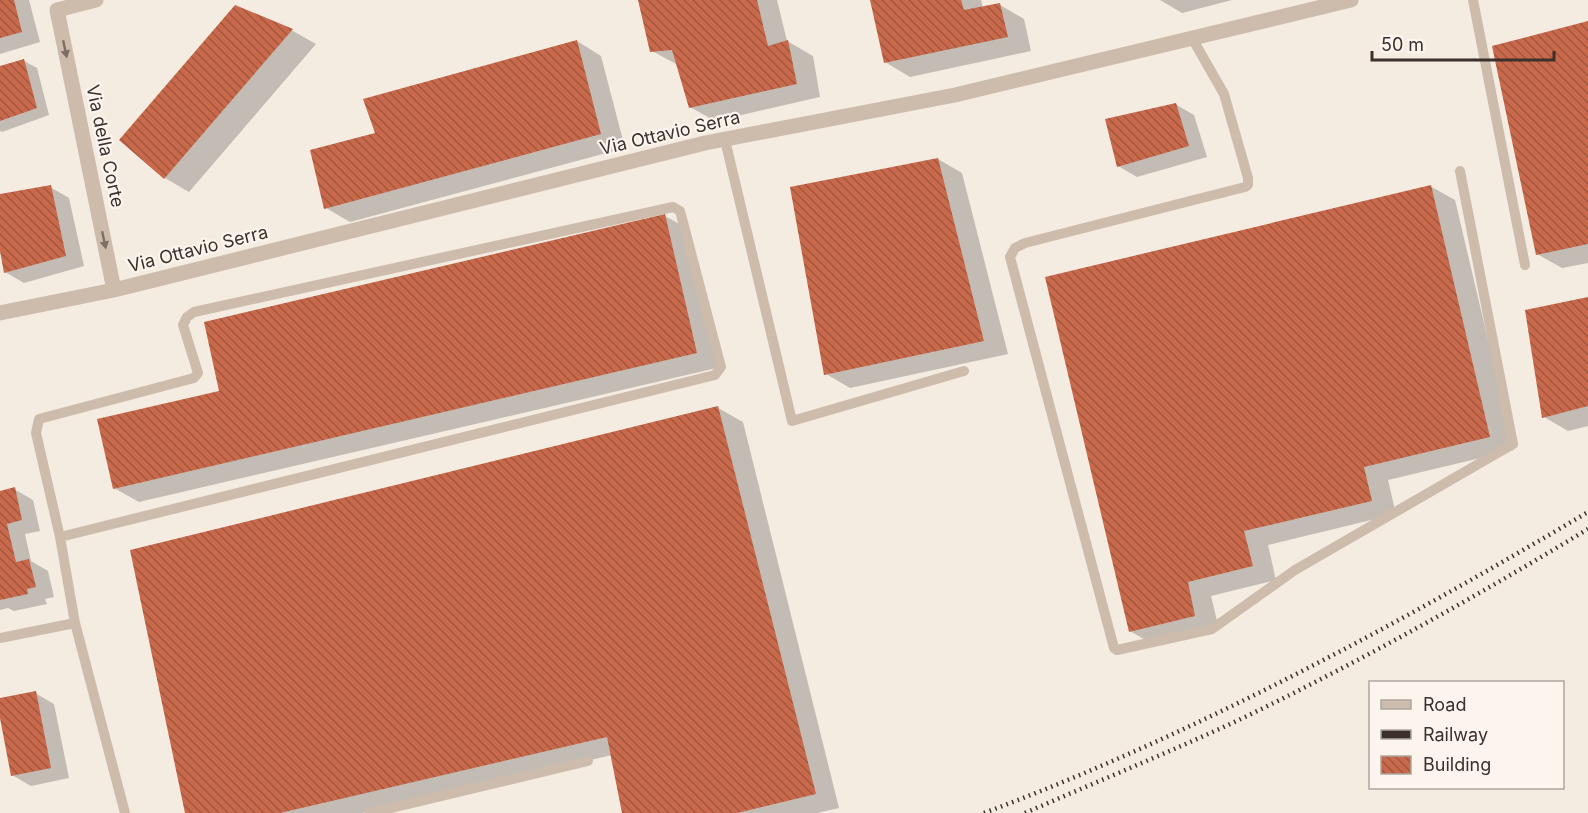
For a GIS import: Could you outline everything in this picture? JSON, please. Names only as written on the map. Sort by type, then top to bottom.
[{"type":"street","name":"Via della Corte","points":[[96,0],[56,5],[114,290]]},
{"type":"street","name":"Via Ottavio Serra","points":[[0,313],[114,290],[725,140],[954,95],[1351,0]]},
{"type":"lane","points":[[1473,0],[1525,265]]},
{"type":"lane","points":[[1192,38],[1224,94],[1248,185],[1025,243],[1015,248],[1010,257],[1114,648],[1117,650],[1212,629],[1295,570],[1513,444],[1460,171]]},
{"type":"lane","points":[[725,140],[792,421],[964,371]]},
{"type":"lane","points":[[60,537],[715,375],[721,367],[680,211],[673,207],[194,312],[187,317],[183,325],[198,373],[194,378],[39,419],[36,433],[60,537],[75,623],[125,813]]},
{"type":"lane","points":[[0,638],[75,623]]},
{"type":"lane","points":[[370,813],[588,761]]},
{"type":"building","points":[[0,0],[14,0],[22,32],[0,38]]},
{"type":"building","points":[[638,0],[757,0],[768,46],[788,40],[797,84],[689,108],[672,50],[650,52]]},
{"type":"building","points":[[870,0],[961,0],[964,10],[1000,3],[1008,37],[884,63]]},
{"type":"building","points":[[235,5],[293,29],[164,179],[119,140]]},
{"type":"building","points":[[1588,21],[1588,244],[1536,255],[1492,46]]},
{"type":"building","points":[[577,40],[601,134],[324,209],[310,150],[375,133],[363,99]]},
{"type":"building","points":[[24,59],[37,108],[0,121],[0,66]]},
{"type":"building","points":[[1176,103],[1189,146],[1117,167],[1105,119]]},
{"type":"building","points":[[938,158],[984,341],[824,375],[790,187]]},
{"type":"building","points":[[51,185],[66,256],[4,273],[0,251],[0,194]]},
{"type":"building","points":[[1431,185],[1490,437],[1364,467],[1372,501],[1244,531],[1253,566],[1188,582],[1195,616],[1129,632],[1045,277]]},
{"type":"building","points":[[665,214],[697,353],[113,489],[97,419],[219,391],[204,322]]},
{"type":"building","points":[[1588,297],[1588,406],[1542,418],[1525,310]]},
{"type":"building","points":[[718,406],[816,794],[737,813],[622,813],[607,737],[280,813],[185,813],[130,550]]},
{"type":"building","points":[[15,487],[22,520],[7,524],[16,562],[29,559],[36,587],[27,589],[28,594],[0,600],[0,491]]},
{"type":"building","points":[[36,691],[51,768],[11,776],[0,718],[0,698]]},
{"type":"railway","points":[[984,813],[1140,749],[1292,676],[1367,637],[1588,512]]},
{"type":"railway","points":[[1025,813],[1191,742],[1333,673],[1419,627],[1588,529]]}]
